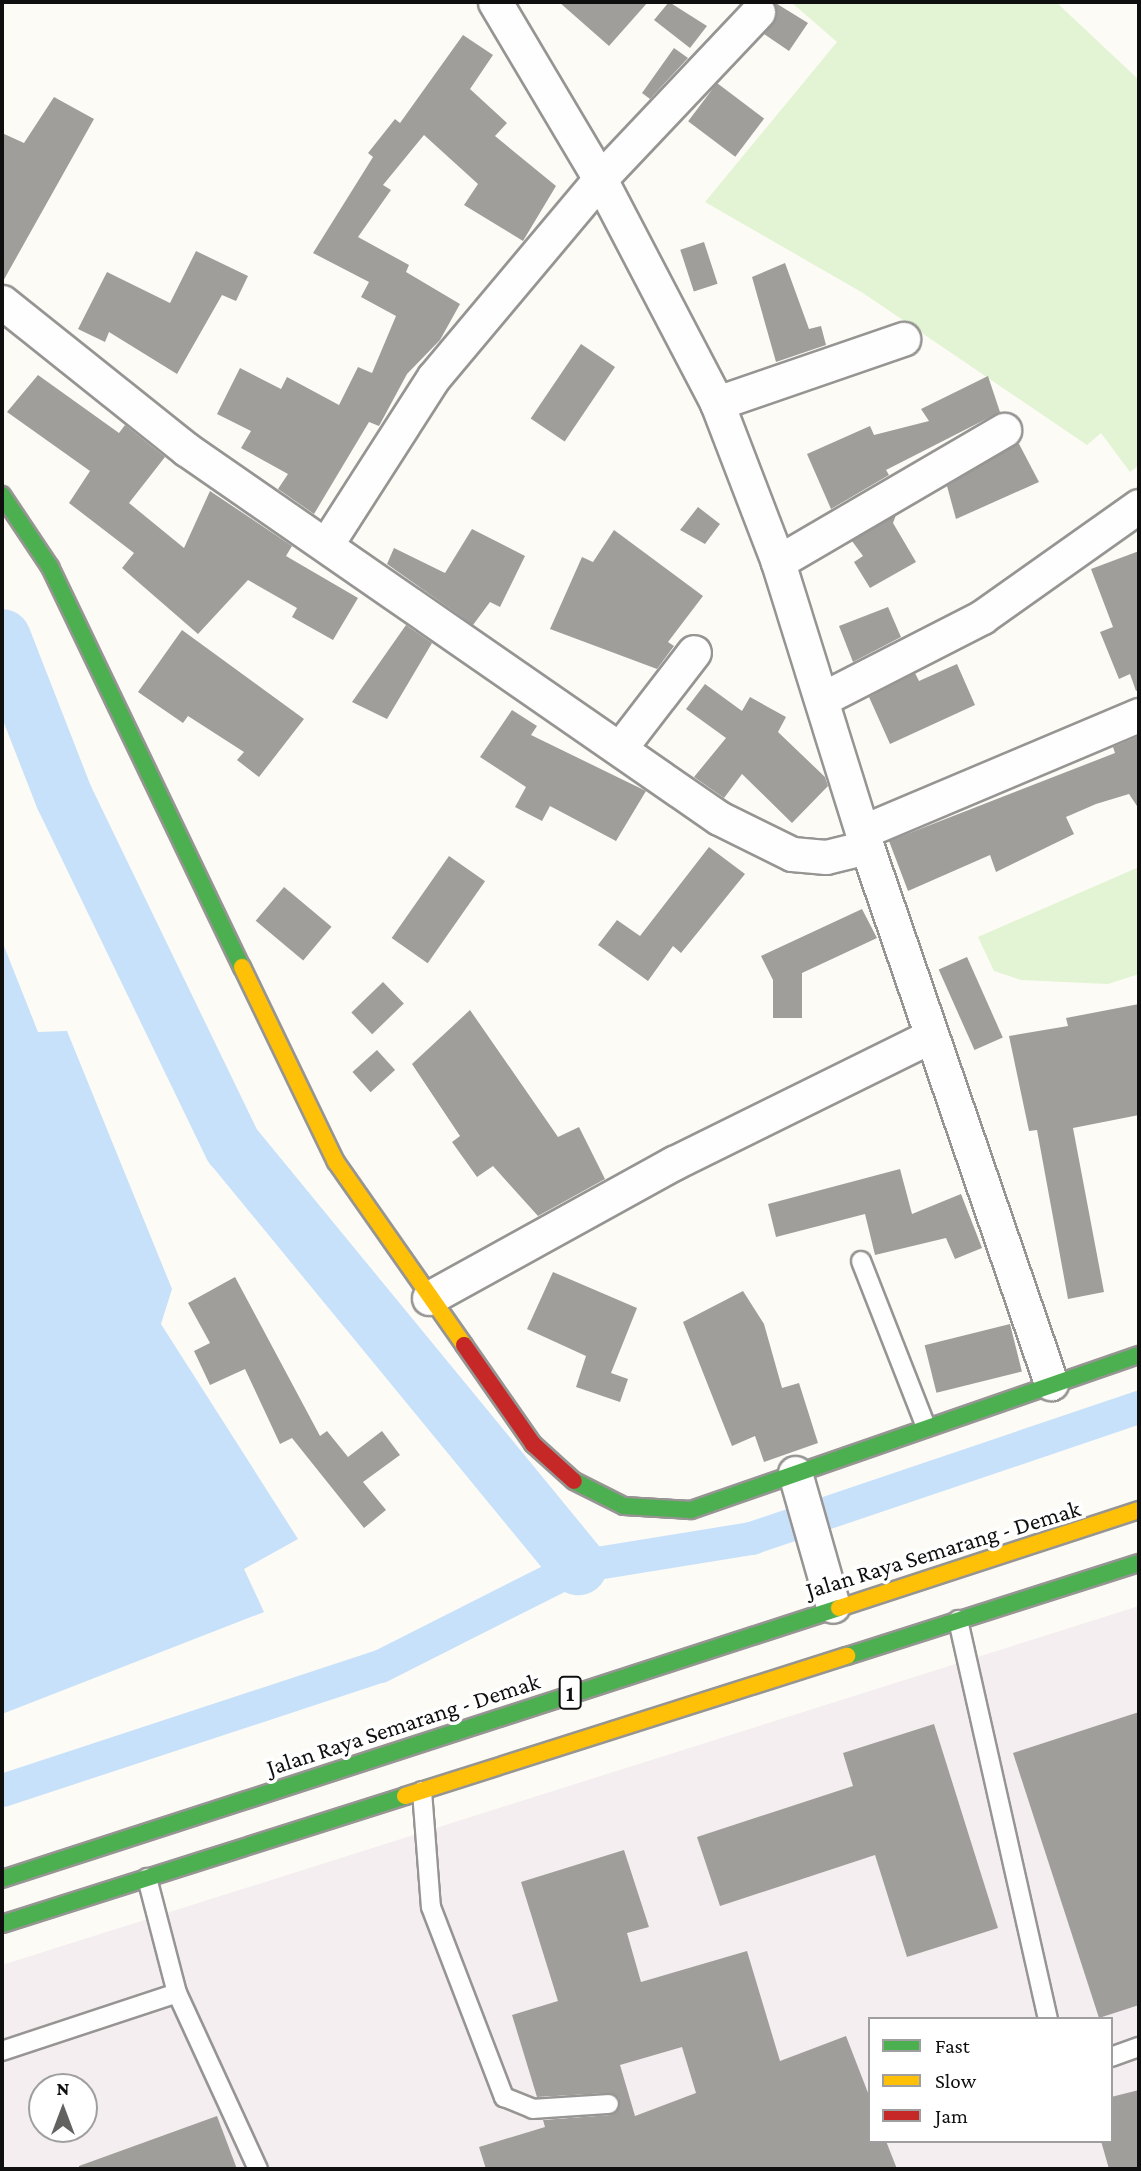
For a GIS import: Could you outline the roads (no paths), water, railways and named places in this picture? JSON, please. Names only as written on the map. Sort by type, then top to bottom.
[{"type":"main road","points":[[2,495],[50,566],[336,1162],[533,1444],[582,1489],[624,1506],[680,1511],[798,1485],[926,1427],[1139,1355]]},
{"type":"main road","name":"Jalan Raya Semarang - Demak","points":[[2,1880],[833,1606],[1139,1510]]},
{"type":"main road","name":"1","points":[[2,1924],[1139,1563]]},
{"type":"street","points":[[495,2],[600,178],[717,403],[778,562],[865,839],[1051,1383]]},
{"type":"street","points":[[326,545],[434,377],[600,178],[758,12]]},
{"type":"street","points":[[2,302],[186,449],[719,818],[792,854],[826,857],[1139,715]]},
{"type":"street","points":[[717,403],[903,339]]},
{"type":"street","points":[[778,562],[1004,430]]},
{"type":"street","points":[[822,699],[982,617],[1139,506]]},
{"type":"street","points":[[620,748],[694,652]]},
{"type":"street","points":[[429,1298],[674,1163],[931,1036]]},
{"type":"street","points":[[798,1485],[833,1606]]},
{"type":"lane","points":[[861,1261],[926,1427]]},
{"type":"lane","points":[[958,1620],[1048,2017]]},
{"type":"lane","points":[[422,1791],[431,1907],[505,2097],[533,2109],[609,2104]]},
{"type":"lane","points":[[147,1878],[177,1993],[258,2169]]},
{"type":"lane","points":[[2,2051],[177,1993]]},
{"type":"lane","points":[[1113,2056],[1139,2047]]},
{"type":"water","points":[[2,941],[38,1032],[67,1031],[172,1289],[161,1324],[298,1539],[244,1569],[264,1612],[2,1714]]},
{"type":"waterway","points":[[2,638],[64,797],[233,1146],[578,1566]]},
{"type":"waterway","points":[[2,1790],[380,1666],[578,1566],[751,1538],[1139,1407]]}]
